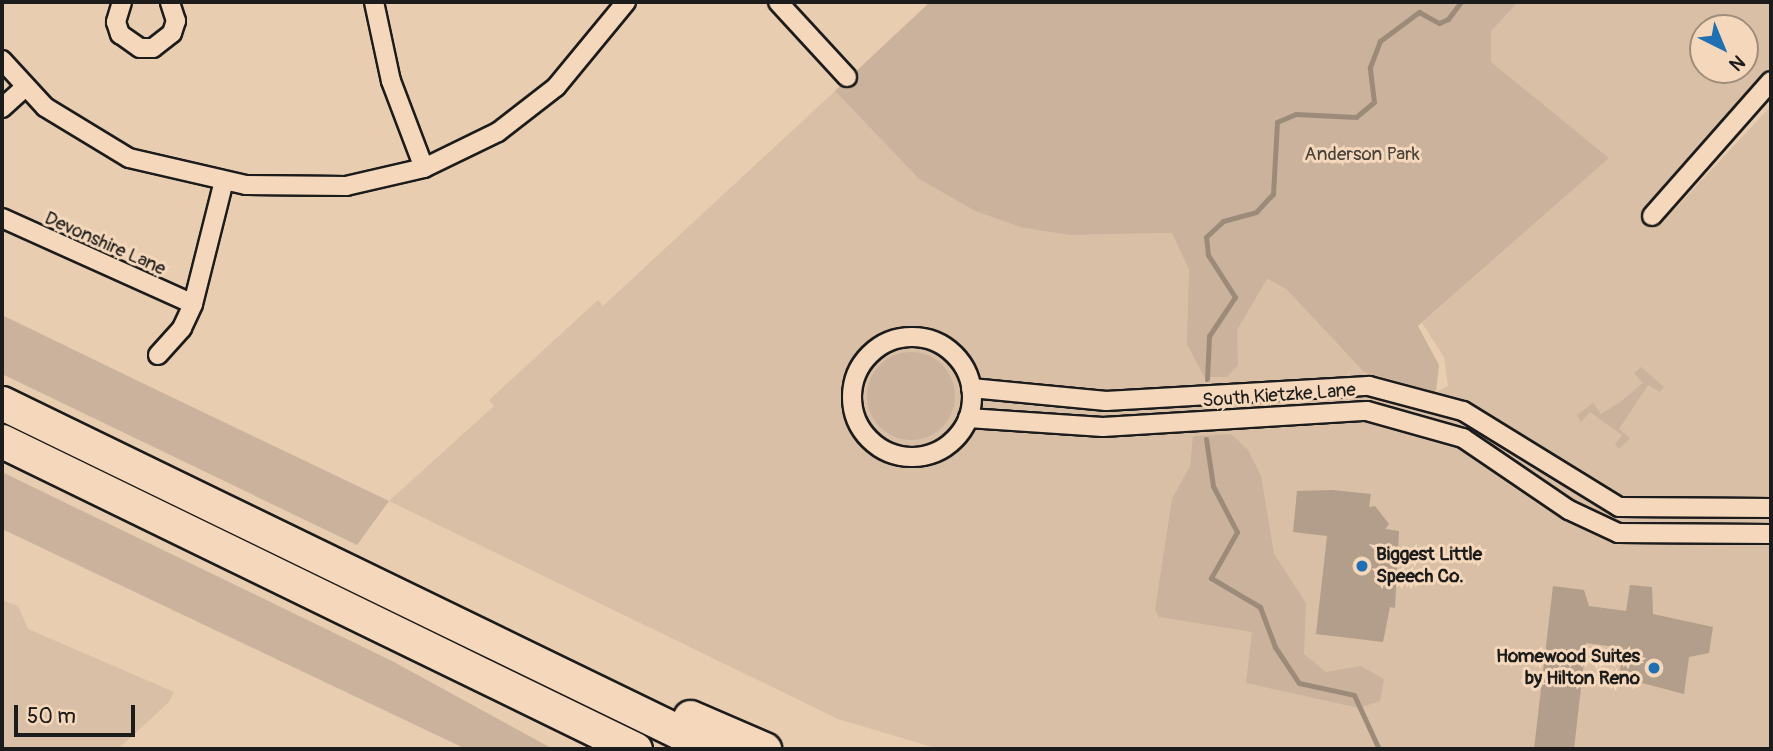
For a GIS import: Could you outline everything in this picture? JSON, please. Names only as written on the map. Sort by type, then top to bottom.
[{"type":"highway","points":[[2,403],[713,749]]},
{"type":"highway","points":[[2,441],[590,737],[635,749]]},
{"type":"highway","points":[[600,694],[673,709],[764,749]]},
{"type":"street","points":[[122,2],[116,22],[120,34],[140,48],[153,48],[172,33],[176,21],[170,2]]},
{"type":"street","points":[[374,2],[391,81],[424,168]]},
{"type":"street","points":[[2,60],[24,88],[72,127],[129,158],[224,181],[320,188],[424,168],[463,152],[526,112],[582,60],[626,2]]},
{"type":"street","points":[[778,2],[848,77]]},
{"type":"street","points":[[1652,216],[1771,81]]},
{"type":"street","points":[[2,108],[24,88]]},
{"type":"street","points":[[158,355],[182,328],[193,304],[224,181]]},
{"type":"street","name":"Devonshire Lane","points":[[2,218],[193,304]]},
{"type":"street","points":[[904,338],[923,338],[954,354],[971,387],[968,418],[951,443],[930,455],[898,456],[866,436],[853,407],[852,390],[867,358],[904,338]]},
{"type":"street","name":"South Kietzke Lane","points":[[971,387],[1106,401],[1369,386],[1463,411],[1619,508],[1771,508]]},
{"type":"street","name":"South Kietzke Lane","points":[[968,418],[1103,427],[1367,411],[1463,438],[1569,510],[1618,533],[1771,534]]},
{"type":"shaded area","points":[[1501,2],[1771,2],[1771,65],[1759,79],[1759,14],[1689,14],[1689,84],[1754,84],[1657,196],[1674,210],[1771,106],[1771,749],[939,749],[838,719],[389,501],[494,406],[489,400],[598,300],[603,306],[835,91],[919,179],[975,211],[1023,228],[1070,235],[1172,233],[1286,289],[1364,372],[1436,392],[1448,386],[1444,357],[1422,323],[1609,158],[1461,38]]},
{"type":"shaded area","points":[[2,600],[18,606],[28,629],[174,692],[169,702],[118,749],[2,749]]},
{"type":"green space","name":"Anderson Park","points":[[930,2],[1518,2],[1491,31],[1491,62],[1609,158],[1418,326],[1439,365],[1436,392],[1364,372],[1286,289],[1267,279],[1237,330],[1238,365],[1227,377],[1204,377],[1187,344],[1189,269],[1172,233],[1070,235],[1023,228],[975,211],[919,179],[835,91]]},
{"type":"green space","points":[[2,315],[389,501],[357,545],[2,374]]},
{"type":"green space","points":[[911,352],[928,355],[942,365],[952,379],[955,396],[952,413],[942,427],[928,437],[911,440],[894,437],[880,427],[870,413],[867,396],[870,379],[880,365],[894,355]]},
{"type":"green space","points":[[1641,367],[1664,387],[1660,392],[1648,385],[1619,429],[1630,438],[1619,449],[1615,444],[1622,435],[1590,412],[1581,422],[1577,415],[1593,403],[1601,414],[1619,403],[1643,383],[1634,373]]},
{"type":"green space","points":[[1231,434],[1248,450],[1261,476],[1274,554],[1306,603],[1304,654],[1326,672],[1361,666],[1384,679],[1380,701],[1359,708],[1246,683],[1252,632],[1159,617],[1155,610],[1172,499],[1190,466],[1193,436]]},
{"type":"green space","points":[[2,472],[392,661],[553,749],[466,749],[2,529]]},
{"type":"building","name":"Biggest Little Speech Co.","points":[[1332,490],[1371,494],[1369,507],[1375,506],[1389,524],[1385,529],[1399,531],[1395,608],[1390,607],[1383,642],[1316,634],[1327,536],[1293,532],[1297,491]]},
{"type":"building","name":"Homewood Suites by Hilton Reno","points":[[1630,585],[1652,587],[1653,614],[1713,627],[1709,653],[1689,657],[1684,694],[1619,677],[1623,648],[1586,643],[1574,749],[1534,749],[1553,586],[1584,590],[1589,606],[1626,611]]},
{"type":"waterway","points":[[1207,379],[1209,336],[1235,297],[1208,255],[1206,237],[1223,221],[1256,212],[1273,194],[1277,122],[1296,114],[1356,117],[1374,102],[1370,67],[1380,41],[1419,12],[1439,23],[1448,19],[1461,2]]},
{"type":"waterway","points":[[1206,439],[1213,486],[1237,532],[1211,578],[1260,607],[1275,647],[1299,683],[1354,695],[1379,749]]},
{"type":"place","name":"Biggest Little Speech Co.","points":[[1362,566]]},
{"type":"place","name":"Homewood Suites by Hilton Reno","points":[[1654,668]]}]
